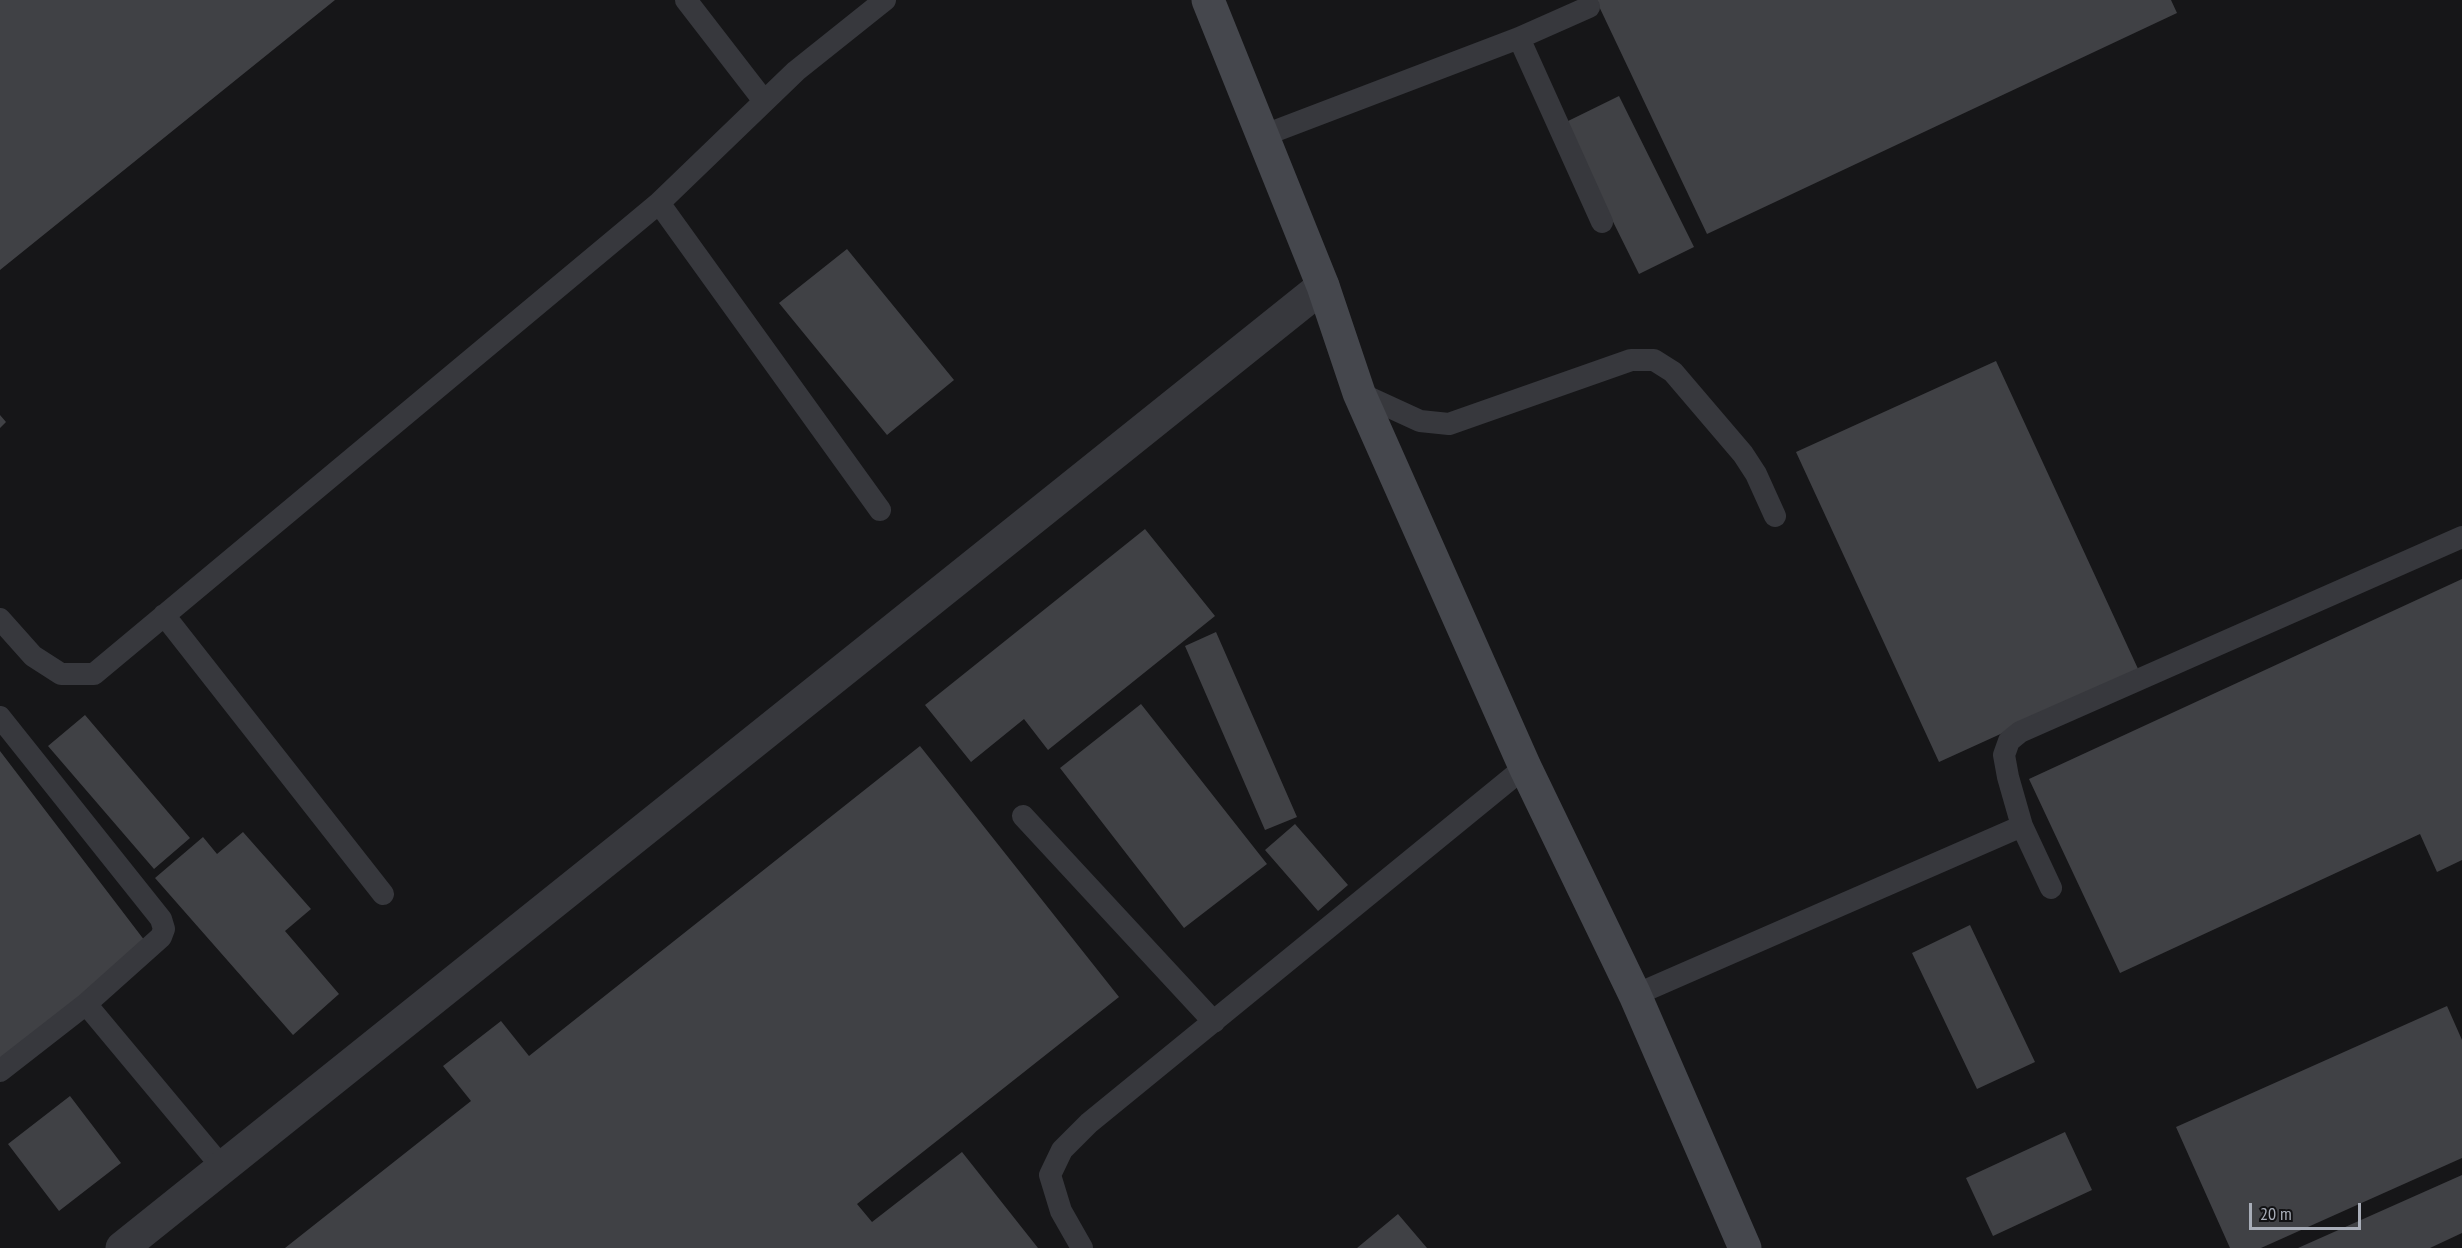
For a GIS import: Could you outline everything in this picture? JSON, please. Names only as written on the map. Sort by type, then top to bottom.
[{"type":"street","points":[[1208,0],[1323,286],[1359,393],[1525,767],[1635,995],[1745,1248]]},
{"type":"street","points":[[122,1248],[1323,286]]},
{"type":"lane","points":[[686,0],[764,101]]},
{"type":"lane","points":[[0,619],[33,656],[61,674],[94,674],[659,203],[764,101],[845,30],[885,0]]},
{"type":"lane","points":[[1262,136],[1519,38],[1589,7]]},
{"type":"lane","points":[[1519,38],[1602,222]]},
{"type":"lane","points":[[659,203],[879,510]]},
{"type":"lane","points":[[1359,393],[1420,421],[1449,424],[1631,360],[1654,360],[1673,372],[1743,454],[1756,474],[1774,516]]},
{"type":"lane","points":[[2051,888],[2022,826],[2004,754],[2009,741],[2020,732],[2462,537]]},
{"type":"lane","points":[[164,615],[383,894]]},
{"type":"lane","points":[[0,717],[161,919],[164,929],[161,937],[86,1004],[0,1071]]},
{"type":"lane","points":[[1082,1248],[1061,1211],[1050,1175],[1062,1150],[1089,1124],[1525,767]]},
{"type":"lane","points":[[1023,816],[1214,1022]]},
{"type":"lane","points":[[1635,995],[2022,826]]},
{"type":"lane","points":[[86,1004],[222,1167]]},
{"type":"building","points":[[0,0],[335,0],[0,270]]},
{"type":"building","points":[[1596,0],[2171,0],[2177,13],[1707,234]]},
{"type":"building","points":[[1619,96],[1694,247],[1639,274],[1564,123]]},
{"type":"building","points":[[847,249],[954,380],[887,435],[779,303]]},
{"type":"building","points":[[1996,361],[2139,671],[1939,762],[1796,452]]},
{"type":"building","points":[[0,415],[6,422],[0,428]]},
{"type":"building","points":[[1145,529],[1215,616],[1048,750],[1024,719],[971,762],[925,705]]},
{"type":"building","points":[[2462,579],[2462,860],[2437,872],[2420,834],[2120,973],[2029,779]]},
{"type":"building","points":[[1216,632],[1297,817],[1265,830],[1185,646]]},
{"type":"building","points":[[1141,704],[1267,864],[1184,928],[1060,768]]},
{"type":"building","points":[[85,715],[190,838],[154,869],[48,746]]},
{"type":"building","points":[[920,746],[1119,997],[857,1204],[872,1222],[962,1152],[1038,1248],[285,1248],[471,1101],[443,1066],[501,1021],[529,1056]]},
{"type":"building","points":[[0,751],[148,945],[0,1058]]},
{"type":"building","points":[[1295,824],[1348,885],[1318,911],[1265,850]]},
{"type":"building","points":[[243,832],[311,909],[285,931],[339,994],[293,1035],[155,878],[203,837],[217,854]]},
{"type":"building","points":[[1970,925],[2035,1062],[1977,1089],[1912,953]]},
{"type":"building","points":[[2447,1006],[2462,1040],[2462,1158],[2261,1248],[2230,1248],[2176,1127]]},
{"type":"building","points":[[70,1096],[121,1163],[59,1211],[8,1144]]},
{"type":"building","points":[[2065,1132],[2092,1190],[1993,1236],[1966,1178]]},
{"type":"building","points":[[2462,1175],[2462,1233],[2430,1248],[2298,1248]]},
{"type":"building","points":[[1398,1214],[1427,1248],[1357,1248]]}]
